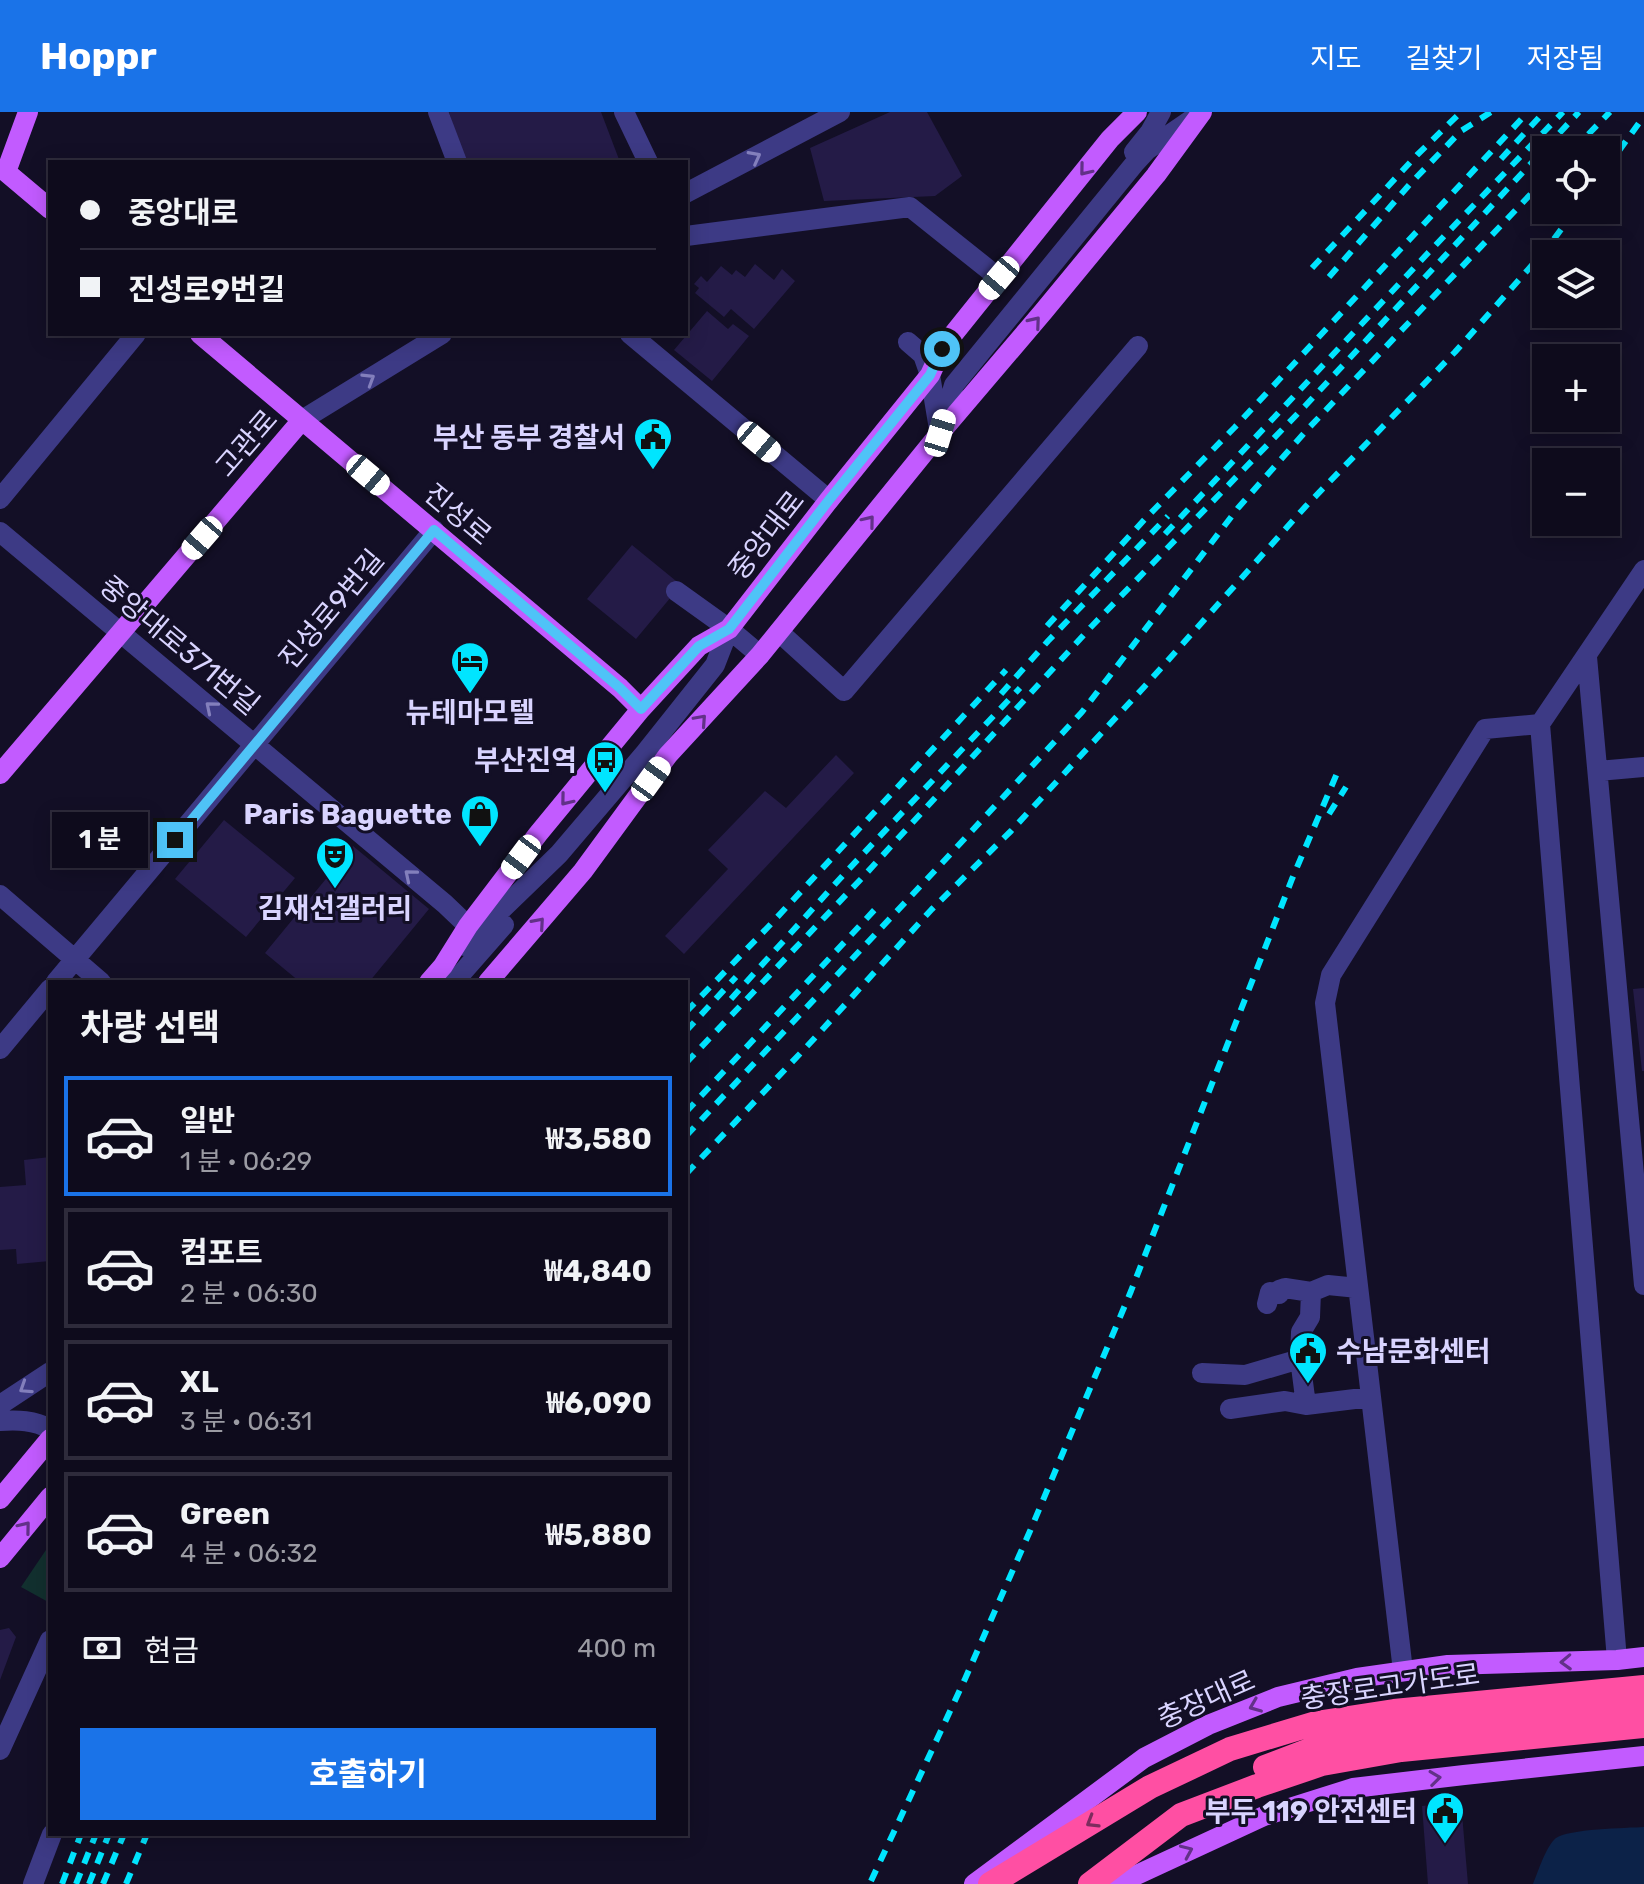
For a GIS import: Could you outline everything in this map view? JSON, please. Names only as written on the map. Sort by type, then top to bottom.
[{"type":"highway","name":"충장로고가도로","points":[[1090,1884],[1181,1815],[1257,1786],[1319,1745],[1394,1711],[1644,1687]]},
{"type":"highway","name":"충장로고가도로","points":[[990,1884],[1150,1787],[1230,1749],[1319,1745],[1405,1732],[1644,1707]]},
{"type":"highway","name":"충장로고가도로","points":[[1319,1745],[1401,1750],[1644,1726]]},
{"type":"main road","points":[[28,112],[3,175],[45,198]]},
{"type":"main road","name":"중앙대로","points":[[448,974],[468,926],[538,834],[641,709],[699,646],[729,629],[930,375],[942,349],[1110,139],[1137,112]]},
{"type":"main road","points":[[490,980],[583,871],[668,755],[760,655],[940,433],[1147,186],[1200,114]]},
{"type":"main road","name":"진성로","points":[[202,336],[641,709]]},
{"type":"main road","name":"고관로","points":[[0,774],[302,420]]},
{"type":"main road","points":[[0,1499],[48,1441]]},
{"type":"main road","points":[[0,1558],[48,1499]]},
{"type":"main road","name":"충장대로","points":[[974,1884],[1144,1758],[1208,1725],[1278,1697],[1357,1678],[1448,1665],[1644,1657]]},
{"type":"main road","points":[[1117,1884],[1264,1816],[1353,1788],[1644,1756]]},
{"type":"street","points":[[438,112],[456,160]]},
{"type":"street","points":[[624,112],[647,160]]},
{"type":"street","points":[[688,192],[840,112]]},
{"type":"street","points":[[930,375],[958,366],[1150,132],[1161,112]]},
{"type":"street","points":[[688,236],[910,207],[999,278]]},
{"type":"street","points":[[0,499],[134,336]]},
{"type":"street","name":"고관로","points":[[302,420],[439,336]]},
{"type":"street","points":[[632,336],[829,500]]},
{"type":"street","points":[[908,342],[923,355],[930,375],[940,433]]},
{"type":"street","points":[[779,632],[844,691],[1138,346]]},
{"type":"street","name":"진성로9번길","points":[[58,980],[434,530]]},
{"type":"street","name":"중앙대로371번길","points":[[0,532],[468,926]]},
{"type":"street","points":[[1617,1660],[1540,724],[1644,570]]},
{"type":"street","points":[[676,591],[760,655]]},
{"type":"street","points":[[448,974],[598,809],[715,665],[729,629]]},
{"type":"street","points":[[1587,657],[1644,1285]]},
{"type":"street","points":[[1403,1671],[1325,1003],[1331,975],[1485,729],[1540,724]]},
{"type":"street","points":[[448,974],[470,962],[615,804],[668,755]]},
{"type":"street","points":[[1598,771],[1644,767]]},
{"type":"street","points":[[0,895],[99,980]]},
{"type":"street","points":[[0,1049],[48,991]]},
{"type":"street","points":[[1267,1304],[1270,1292],[1279,1294],[1279,1290],[1285,1288],[1311,1292],[1328,1285],[1358,1288]]},
{"type":"street","points":[[1306,1405],[1300,1359],[1301,1332],[1310,1317],[1311,1292]]},
{"type":"street","points":[[1202,1373],[1245,1375],[1300,1359]]},
{"type":"street","points":[[0,1405],[48,1373]]},
{"type":"street","points":[[1230,1409],[1285,1401],[1306,1405],[1371,1397]]},
{"type":"street","points":[[0,1421],[20,1419],[48,1428]]},
{"type":"street","points":[[0,1750],[48,1644]]},
{"type":"street","points":[[33,1884],[51,1836]]},
{"type":"green space","points":[[48,1547],[48,1602],[21,1587]]},
{"type":"water","points":[[1644,1827],[1644,1884],[1533,1884],[1556,1838],[1584,1831]]},
{"type":"building","points":[[449,112],[601,112],[619,160],[466,160]]},
{"type":"building","points":[[890,112],[927,112],[962,176],[935,196],[824,201],[810,148]]},
{"type":"building","points":[[755,264],[774,280],[782,269],[795,281],[754,329],[731,309],[724,317],[695,293],[699,288],[694,284],[701,276],[707,282],[721,266],[732,275],[736,270],[745,277]]},
{"type":"building","points":[[707,311],[728,329],[733,324],[749,336],[712,381],[674,350]]},
{"type":"building","points":[[632,545],[681,585],[636,639],[587,599]]},
{"type":"building","points":[[836,755],[854,773],[684,954],[665,936],[728,869],[708,850],[765,791],[786,808]]},
{"type":"building","points":[[224,820],[295,878],[246,937],[175,879]]},
{"type":"building","points":[[353,846],[429,909],[371,980],[298,980],[265,953]]},
{"type":"building","points":[[1644,988],[1644,1071],[1642,1071],[1633,989]]},
{"type":"building","points":[[48,1157],[48,1261],[17,1264],[16,1249],[0,1250],[0,1187],[26,1185],[24,1160]]},
{"type":"building","points":[[9,1628],[16,1637],[0,1680],[0,1630]]},
{"type":"building","name":"부두 119 안전센터","points":[[1461,1802],[1468,1884],[1428,1884],[1422,1806]]},
{"type":"railway","points":[[1312,268],[1461,112]]},
{"type":"railway","points":[[1329,277],[1461,131],[1491,112]]},
{"type":"railway","points":[[1047,626],[1528,112]]},
{"type":"railway","points":[[1501,159],[1544,112]]},
{"type":"railway","points":[[1165,534],[1563,112]]},
{"type":"railway","points":[[688,1061],[862,878],[1091,627],[1306,405],[1579,112]]},
{"type":"railway","points":[[1587,136],[1610,112]]},
{"type":"railway","points":[[1620,149],[1644,116]]},
{"type":"railway","points":[[688,1134],[1082,712],[1238,508],[1306,431],[1532,193]]},
{"type":"railway","points":[[688,1172],[932,909],[1011,831],[1306,506],[1455,352],[1565,224]]},
{"type":"railway","points":[[1001,694],[1168,516]]},
{"type":"railway","points":[[688,1010],[1006,670]]},
{"type":"railway","points":[[731,999],[1020,688]]},
{"type":"railway","points":[[871,1881],[965,1679],[1131,1291],[1292,879],[1338,771]]},
{"type":"railway","points":[[1329,814],[1346,787]]},
{"type":"railway","points":[[688,1110],[880,904]]},
{"type":"railway","points":[[688,1029],[736,977]]},
{"type":"railway","points":[[62,1884],[80,1836]]},
{"type":"railway","points":[[76,1884],[95,1836]]},
{"type":"railway","points":[[89,1884],[108,1836]]},
{"type":"railway","points":[[103,1884],[123,1836]]},
{"type":"railway","points":[[126,1884],[146,1836]]},
{"type":"place","name":"부산 동부 경찰서","points":[[653,471]]},
{"type":"place","name":"뉴테마모텔","points":[[470,695]]},
{"type":"place","name":"부산진역","points":[[605,794]]},
{"type":"place","name":"Paris Baguette","points":[[480,848]]},
{"type":"place","name":"김재선갤러리","points":[[335,890]]},
{"type":"place","name":"수남문화센터","points":[[1308,1385]]},
{"type":"place","name":"부두 119 안전센터","points":[[1445,1845]]},
{"type":"route","points":[[175,840],[434,530],[641,709],[699,646],[729,629],[930,375],[942,349]]}]
